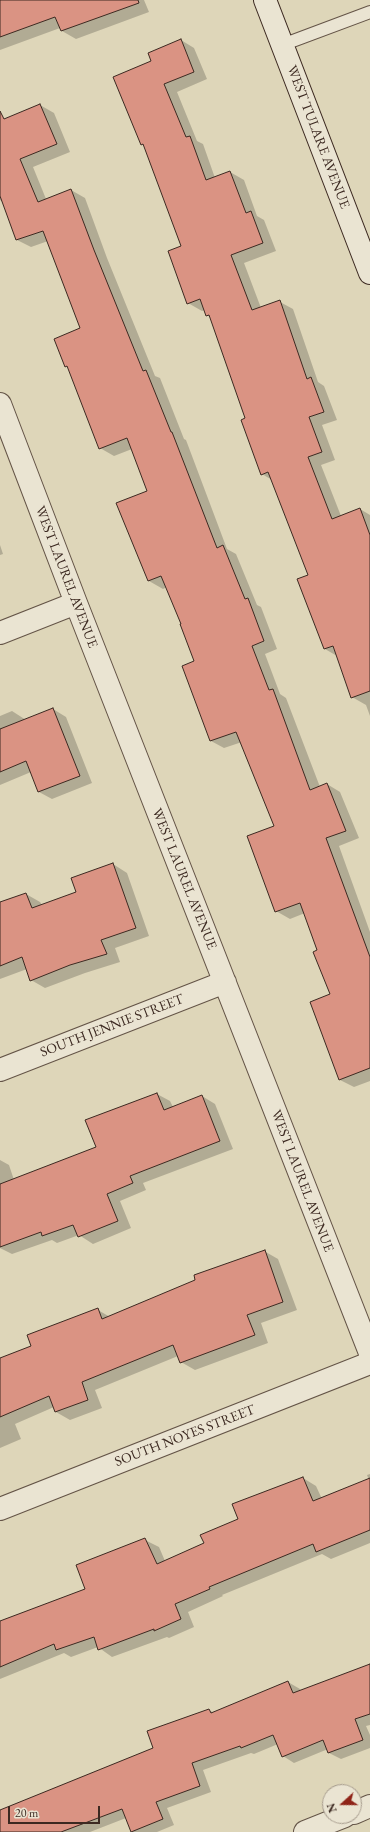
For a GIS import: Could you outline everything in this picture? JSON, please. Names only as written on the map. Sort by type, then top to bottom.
[{"type":"street","name":"WEST TULARE AVENUE","points":[[265,0],[370,273]]},
{"type":"street","name":"WEST LAUREL AVENUE","points":[[0,404],[76,603],[370,1353]]},
{"type":"street","points":[[0,633],[76,603]]},
{"type":"street","name":"SOUTH JENNIE STREET","points":[[0,1070],[225,982]]},
{"type":"street","name":"SOUTH NOYES STREET","points":[[0,1509],[370,1363]]},
{"type":"street","points":[[305,1832],[325,1824]]},
{"type":"lane","points":[[282,45],[370,12]]},
{"type":"building","points":[[0,0],[138,0],[139,3],[61,31],[55,17],[0,37]]},
{"type":"building","points":[[181,39],[194,72],[164,84],[186,137],[190,136],[206,180],[230,171],[246,213],[251,211],[263,243],[231,255],[252,310],[280,300],[307,379],[311,377],[324,412],[309,417],[322,452],[308,457],[332,519],[360,508],[370,535],[370,691],[351,698],[333,646],[324,649],[297,579],[308,575],[268,472],[261,475],[241,420],[245,418],[209,315],[206,316],[200,299],[187,304],[168,251],[181,246],[143,144],[141,145],[113,77],[151,61],[148,53]]},
{"type":"building","points":[[40,104],[57,144],[20,159],[38,202],[71,189],[143,371],[146,370],[172,432],[217,548],[223,545],[245,599],[248,598],[264,641],[252,646],[269,690],[273,689],[310,790],[327,783],[346,831],[326,838],[370,957],[370,1068],[339,1080],[310,1002],[330,994],[313,952],[317,950],[300,903],[275,912],[247,836],[274,826],[236,732],[210,741],[182,666],[194,661],[181,624],[161,576],[148,581],[116,503],[147,491],[127,438],[99,449],[67,366],[65,367],[54,339],[80,328],[43,231],[16,240],[0,196],[0,111],[4,119]]},
{"type":"building","points":[[53,708],[80,776],[38,792],[26,761],[0,772],[0,729]]},
{"type":"building","points":[[113,863],[136,928],[101,940],[107,954],[70,965],[30,981],[22,957],[0,966],[0,902],[26,893],[32,908],[76,892],[71,878]]},
{"type":"building","points":[[157,1093],[164,1110],[202,1095],[220,1141],[130,1176],[133,1183],[107,1194],[118,1221],[78,1237],[73,1225],[42,1236],[41,1232],[0,1247],[0,1184],[96,1147],[85,1120]]},
{"type":"building","points":[[265,1250],[283,1302],[247,1315],[255,1335],[180,1363],[173,1345],[82,1382],[88,1400],[55,1412],[49,1396],[0,1417],[0,1358],[31,1346],[27,1335],[98,1308],[102,1319],[195,1280],[194,1275]]},
{"type":"building","points":[[303,1477],[313,1501],[370,1478],[370,1530],[316,1552],[313,1544],[209,1587],[210,1589],[175,1604],[181,1619],[154,1631],[154,1629],[98,1650],[94,1637],[56,1650],[54,1644],[0,1667],[0,1621],[85,1589],[76,1565],[145,1538],[157,1564],[204,1543],[200,1535],[238,1519],[232,1504]]},
{"type":"building","points":[[370,1664],[370,1714],[355,1719],[363,1740],[328,1753],[323,1740],[282,1757],[273,1735],[241,1748],[240,1746],[192,1763],[200,1786],[156,1802],[163,1819],[131,1832],[122,1809],[61,1832],[0,1832],[0,1810],[153,1748],[147,1731],[209,1709],[211,1713],[288,1681],[293,1693]]}]
